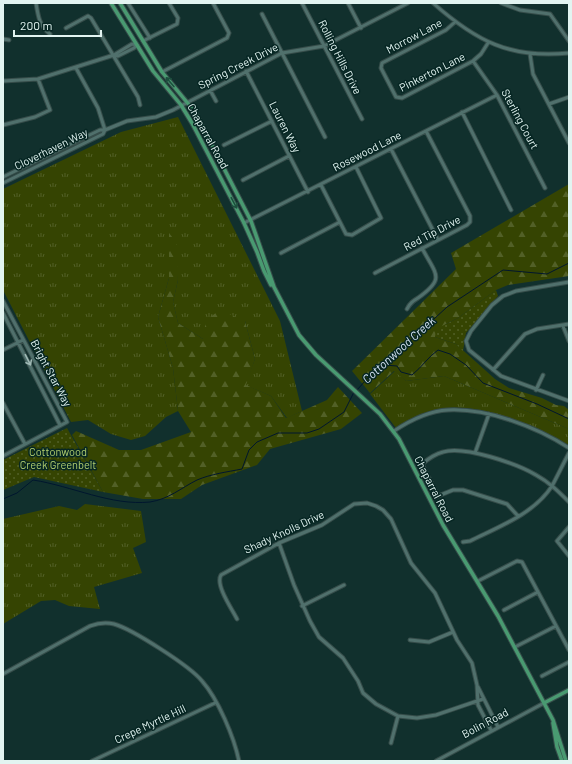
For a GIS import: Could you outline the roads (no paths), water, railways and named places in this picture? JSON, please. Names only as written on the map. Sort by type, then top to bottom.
[{"type":"main road","name":"Chaparral Road","points":[[111,3],[160,82],[181,106],[244,223],[265,275],[274,287]]},
{"type":"main road","name":"Chaparral Road","points":[[120,3],[162,72],[195,112],[251,221],[274,287],[302,340],[337,375],[373,407],[394,431],[446,531],[478,581],[515,647],[553,720],[566,761]]},
{"type":"main road","points":[[137,45],[143,41]]},
{"type":"main road","points":[[544,703],[569,690]]},
{"type":"main road","name":"Chaparral Road","points":[[553,720],[557,747],[562,761]]},
{"type":"street","points":[[36,3],[40,22],[44,30],[50,34]]},
{"type":"street","points":[[128,3],[150,38]]},
{"type":"street","points":[[143,41],[178,22],[178,18],[169,3]]},
{"type":"street","points":[[162,72],[227,38],[229,33],[213,3]]},
{"type":"street","name":"Rolling Hills Drive","points":[[302,3],[362,119]]},
{"type":"street","points":[[348,3],[361,28]]},
{"type":"street","name":"Spring Creek Drive","points":[[188,102],[282,53],[324,46],[408,3]]},
{"type":"street","points":[[433,3],[454,22],[488,43],[506,49],[530,54],[569,53]]},
{"type":"street","points":[[501,3],[526,12],[550,14],[569,41]]},
{"type":"street","points":[[508,6],[511,3]]},
{"type":"street","points":[[262,14],[325,137]]},
{"type":"street","points":[[66,28],[88,16],[91,18],[138,97],[140,105]]},
{"type":"street","name":"Morrow Lane","points":[[399,98],[396,96],[381,68],[381,64],[446,30],[454,22]]},
{"type":"street","points":[[3,39],[8,40]]},
{"type":"street","name":"Pinkerton Lane","points":[[399,98],[473,61],[481,54],[488,43]]},
{"type":"street","points":[[3,81],[38,79],[114,55],[131,45],[137,45]]},
{"type":"street","points":[[530,54],[533,74],[569,143]]},
{"type":"street","name":"Sterling Court","points":[[473,61],[497,95],[545,188]]},
{"type":"street","points":[[76,68],[98,108],[105,130]]},
{"type":"street","name":"Lauren Way","points":[[246,71],[308,192]]},
{"type":"street","points":[[3,125],[35,117],[50,110],[38,79]]},
{"type":"street","points":[[210,90],[216,101]]},
{"type":"street","name":"Rosewood Lane","points":[[244,223],[251,221],[497,95]]},
{"type":"street","points":[[549,104],[569,97]]},
{"type":"street","name":"Cloverhaven Way","points":[[3,177],[100,130],[105,130],[127,121],[156,117],[188,102]]},
{"type":"street","points":[[462,112],[511,210]]},
{"type":"street","points":[[224,146],[272,122]]},
{"type":"street","name":"Cloverhaven Way","points":[[3,183],[103,134],[105,130]]},
{"type":"street","name":"Red Tip Drive","points":[[375,273],[467,226],[470,218],[426,131]]},
{"type":"street","points":[[391,149],[438,240]]},
{"type":"street","points":[[243,180],[289,156]]},
{"type":"street","points":[[320,185],[348,236],[381,219],[381,216],[356,167]]},
{"type":"street","points":[[281,253],[340,222]]},
{"type":"street","points":[[407,309],[411,303],[434,286],[437,280],[436,274],[422,248]]},
{"type":"street","points":[[569,282],[516,291],[503,296],[492,305],[471,331],[467,338],[466,344],[469,350],[507,380],[569,401]]},
{"type":"street","name":"Bright Star Way","points":[[3,301],[66,422],[60,425],[3,313]]},
{"type":"street","points":[[493,370],[525,334],[537,329],[569,324]]},
{"type":"street","points":[[563,326],[569,341]]},
{"type":"street","points":[[3,350],[23,340]]},
{"type":"street","points":[[536,390],[543,375]]},
{"type":"street","points":[[3,402],[25,444]]},
{"type":"street","points":[[394,431],[417,419],[447,410],[470,411],[489,414],[536,430],[569,448]]},
{"type":"street","points":[[475,453],[489,414]]},
{"type":"street","points":[[3,456],[60,425]]},
{"type":"street","points":[[518,516],[506,504],[463,490],[453,490],[438,496],[422,464],[443,451],[453,450],[475,453],[529,471],[552,486],[569,502]]},
{"type":"street","points":[[463,542],[470,541],[518,516],[535,503],[552,486],[569,453]]},
{"type":"street","name":"Shady Knolls Drive","points":[[237,620],[221,586],[220,576],[244,561],[279,543],[322,525],[355,504],[372,504],[388,515],[396,527],[410,563],[435,593],[453,632]]},
{"type":"street","points":[[569,527],[557,541],[569,556]]},
{"type":"street","points":[[279,543],[302,606],[319,636],[343,658],[358,681],[363,692],[381,707],[398,716],[417,718],[436,716],[483,699]]},
{"type":"street","points":[[478,581],[517,561],[521,561],[569,650]]},
{"type":"street","points":[[302,606],[344,585]]},
{"type":"street","points":[[504,610],[538,592]]},
{"type":"street","points":[[3,674],[78,632],[97,624],[117,625],[148,642],[197,675],[216,703],[234,738],[239,761]]},
{"type":"street","points":[[515,647],[556,626]]},
{"type":"street","points":[[410,640],[429,642],[453,632],[472,663],[477,686],[478,701],[491,730]]},
{"type":"street","points":[[542,676],[569,662]]},
{"type":"street","points":[[477,686],[498,727]]},
{"type":"street","name":"Crepe Myrtle Hill","points":[[92,761],[216,703]]},
{"type":"street","name":"Bolin Road","points":[[436,761],[491,730],[544,703]]},
{"type":"street","points":[[391,743],[398,716]]},
{"type":"street","points":[[486,721],[493,718]]},
{"type":"waterway","name":"Cottonwood Creek","points":[[357,390],[375,370],[384,365],[447,307],[503,270],[547,274],[569,263]]},
{"type":"waterway","points":[[384,365],[397,366],[401,372],[412,375],[438,350],[450,354],[466,365],[483,383],[537,404],[569,419]]},
{"type":"waterway","name":"Cottonwood Creek","points":[[3,499],[17,493],[33,480],[121,501],[157,501],[202,478],[242,469],[249,450],[257,442],[278,433],[307,433],[319,429],[344,412],[354,392]]},
{"type":"park label","name":"Cottonwood Creek Greenbelt","points":[[58,458]]}]
